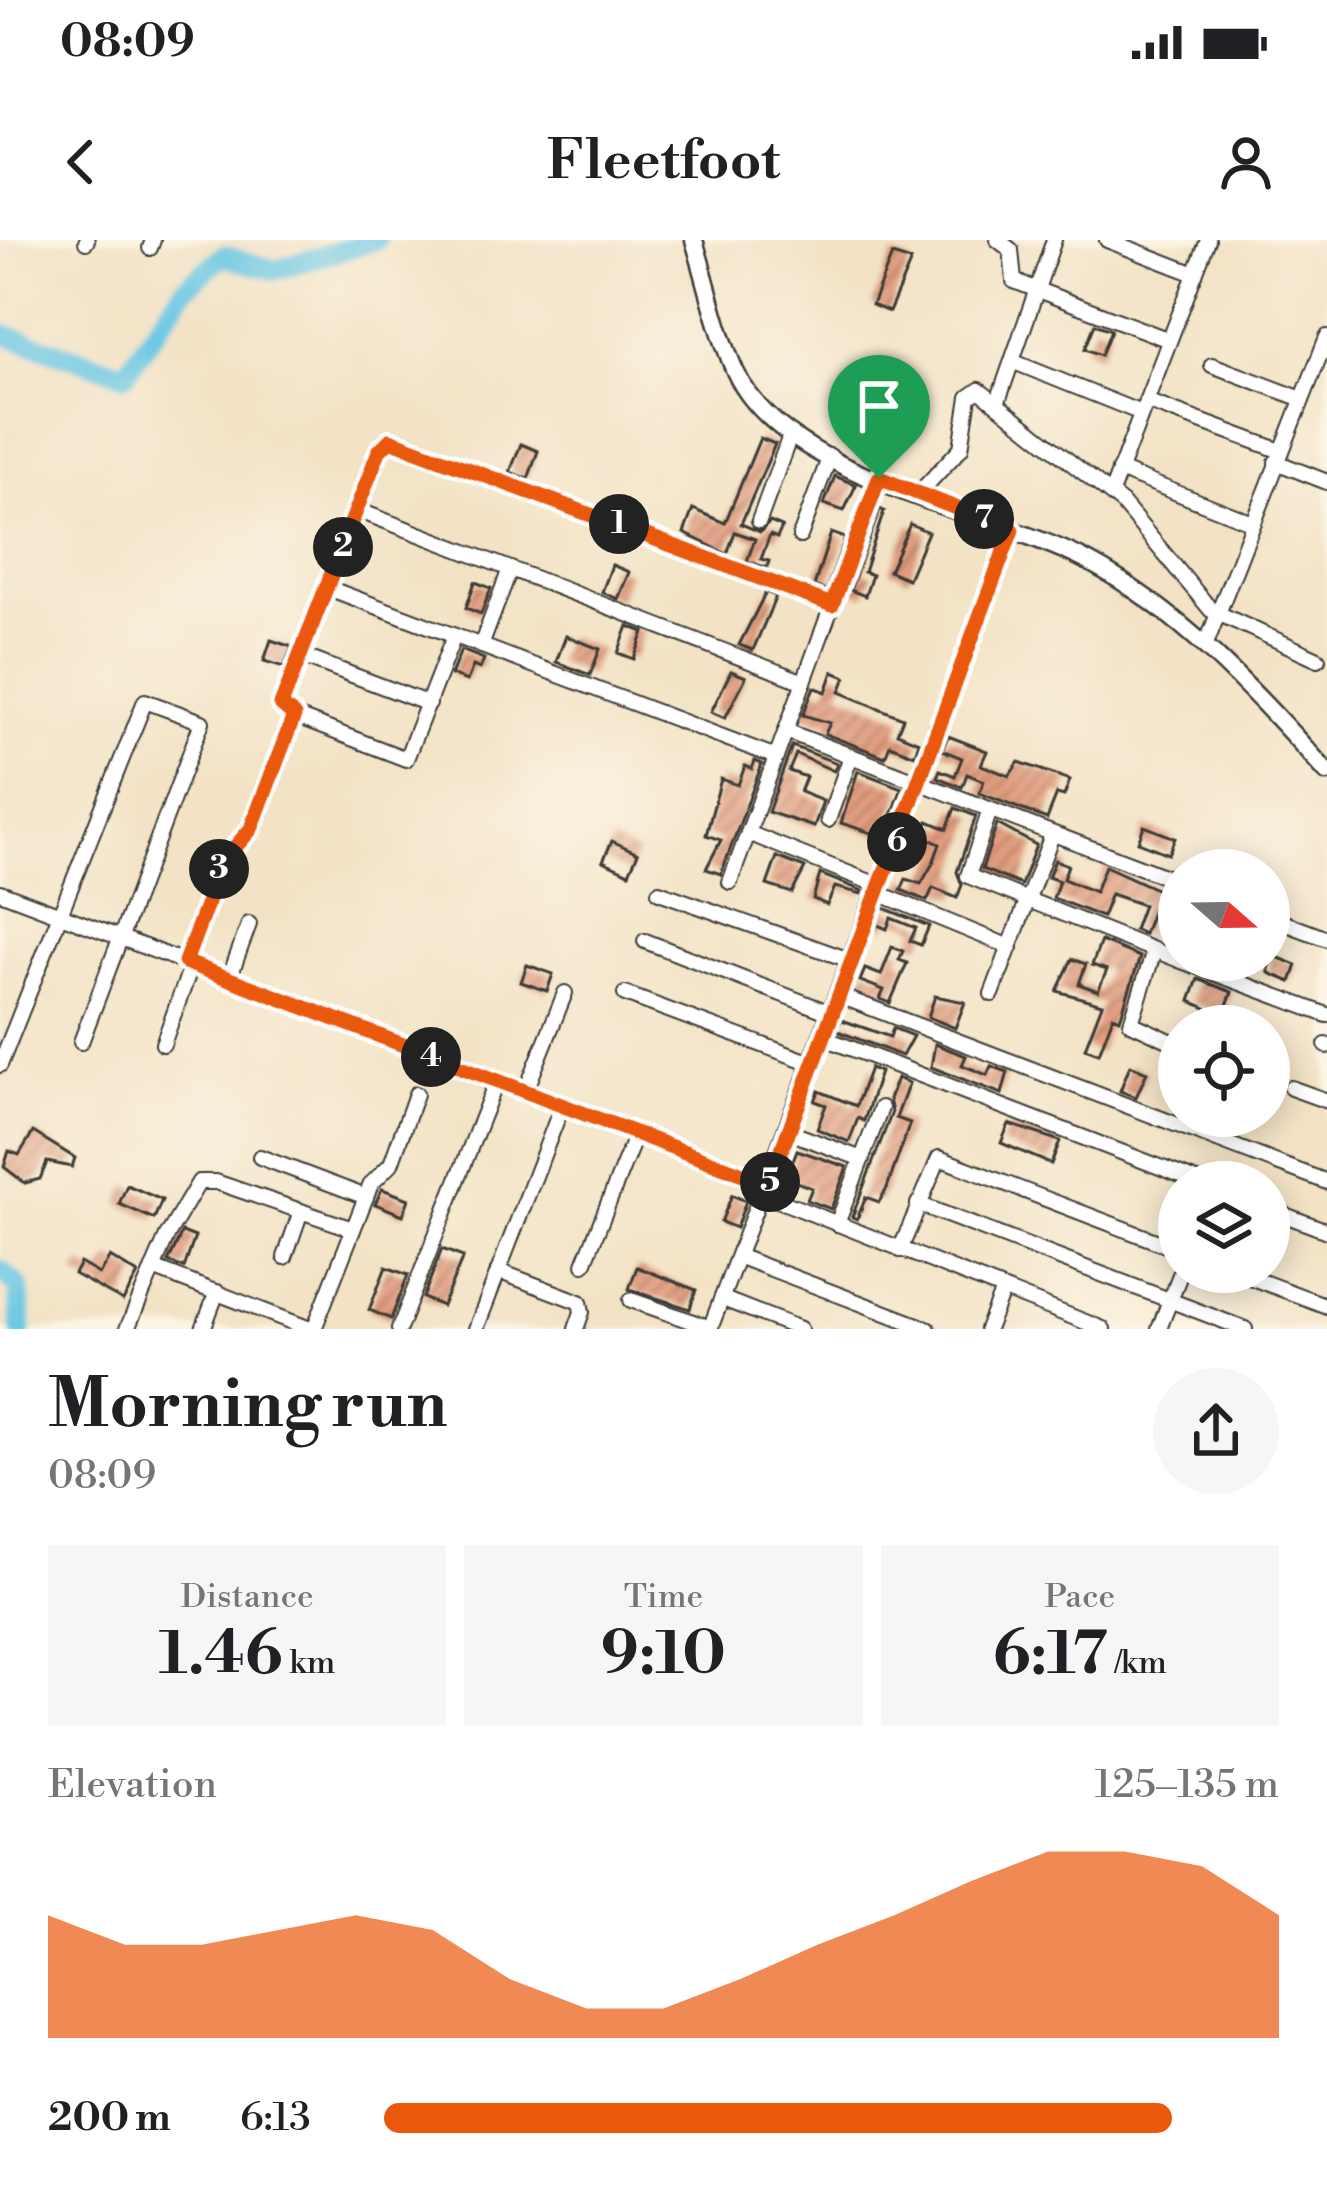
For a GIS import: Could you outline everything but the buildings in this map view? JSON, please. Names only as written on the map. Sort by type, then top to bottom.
[{"type":"street","points":[[694,240],[736,372],[756,403],[790,433],[879,478],[1102,571],[1151,600],[1206,644],[1324,764]]},
{"type":"street","points":[[998,240],[1013,256],[1010,276],[1169,340]]},
{"type":"street","points":[[997,404],[1054,240]]},
{"type":"street","points":[[1107,240],[1195,274]]},
{"type":"street","points":[[1111,493],[1208,240]]},
{"type":"street","points":[[1206,644],[1327,337]]},
{"type":"street","points":[[1014,362],[1279,456],[1327,482]]},
{"type":"street","points":[[1212,365],[1302,399]]},
{"type":"street","points":[[918,494],[961,448],[971,391],[979,390],[1111,493],[1218,615],[1318,659]]},
{"type":"street","points":[[759,521],[790,433]]},
{"type":"street","points":[[454,636],[406,759],[294,716],[281,705],[384,443],[397,442],[832,605]]},
{"type":"street","points":[[800,536],[830,456]]},
{"type":"street","points":[[1119,470],[1253,523]]},
{"type":"street","points":[[730,882],[879,478]]},
{"type":"street","points":[[357,510],[804,682]]},
{"type":"street","points":[[631,1300],[710,1329],[789,1132],[1012,530]]},
{"type":"street","points":[[481,646],[510,569]]},
{"type":"street","points":[[328,588],[776,757]]},
{"type":"street","points":[[302,656],[430,704]]},
{"type":"street","points":[[0,1065],[141,702],[195,716],[201,727],[81,1042]]},
{"type":"street","points":[[164,1044],[223,861],[251,829],[294,716]]},
{"type":"street","points":[[786,731],[1158,874]]},
{"type":"street","points":[[828,820],[851,756]]},
{"type":"street","points":[[990,810],[968,876],[1158,952]]},
{"type":"street","points":[[748,833],[1010,947]]},
{"type":"street","points":[[992,994],[1052,835]]},
{"type":"street","points":[[0,892],[636,1133],[837,1224],[1103,1329]]},
{"type":"street","points":[[659,892],[852,961]]},
{"type":"street","points":[[1290,924],[1327,939]]},
{"type":"street","points":[[229,979],[249,925]]},
{"type":"street","points":[[645,941],[832,1014]]},
{"type":"street","points":[[1154,951],[1130,1023],[1158,1036]]},
{"type":"street","points":[[1236,981],[1327,1015]]},
{"type":"street","points":[[525,1093],[565,993]]},
{"type":"street","points":[[625,994],[814,1064]]},
{"type":"street","points":[[839,996],[1327,1181]]},
{"type":"street","points":[[824,1038],[1158,1166]]},
{"type":"street","points":[[399,1329],[496,1082]]},
{"type":"street","points":[[1292,1088],[1327,1101]]},
{"type":"street","points":[[153,1268],[312,1329],[374,1178],[391,1164],[416,1094]]},
{"type":"street","points":[[476,1329],[562,1106]]},
{"type":"street","points":[[837,1224],[881,1108]]},
{"type":"street","points":[[789,1132],[862,1159]]},
{"type":"street","points":[[584,1264],[636,1133]]},
{"type":"street","points":[[260,1157],[366,1197]]},
{"type":"street","points":[[900,1250],[933,1164],[943,1158],[1158,1242]]},
{"type":"street","points":[[127,1329],[199,1182],[216,1182],[353,1229]]},
{"type":"street","points":[[918,1204],[1245,1329]]},
{"type":"street","points":[[285,1257],[302,1211]]},
{"type":"street","points":[[1290,1217],[1327,1231]]},
{"type":"street","points":[[740,1257],[928,1329]]},
{"type":"street","points":[[499,1270],[580,1302],[576,1329]]},
{"type":"street","points":[[987,1329],[1003,1291]]},
{"type":"street","points":[[203,1329],[217,1292]]},
{"type":"street","points":[[1290,1292],[1327,1306]]},
{"type":"street","points":[[1159,1329],[1173,1293]]},
{"type":"street","points":[[723,1299],[800,1329]]},
{"type":"waterway","points":[[0,333],[125,374],[184,289],[223,256],[275,270],[376,240]]},
{"type":"waterway","points":[[0,1270],[19,1287],[21,1329]]},
{"type":"route","points":[[397,442],[832,605],[879,478],[1012,530],[769,1184],[185,962],[223,861],[251,829],[294,716],[283,712],[281,705],[384,443],[397,442]]}]
